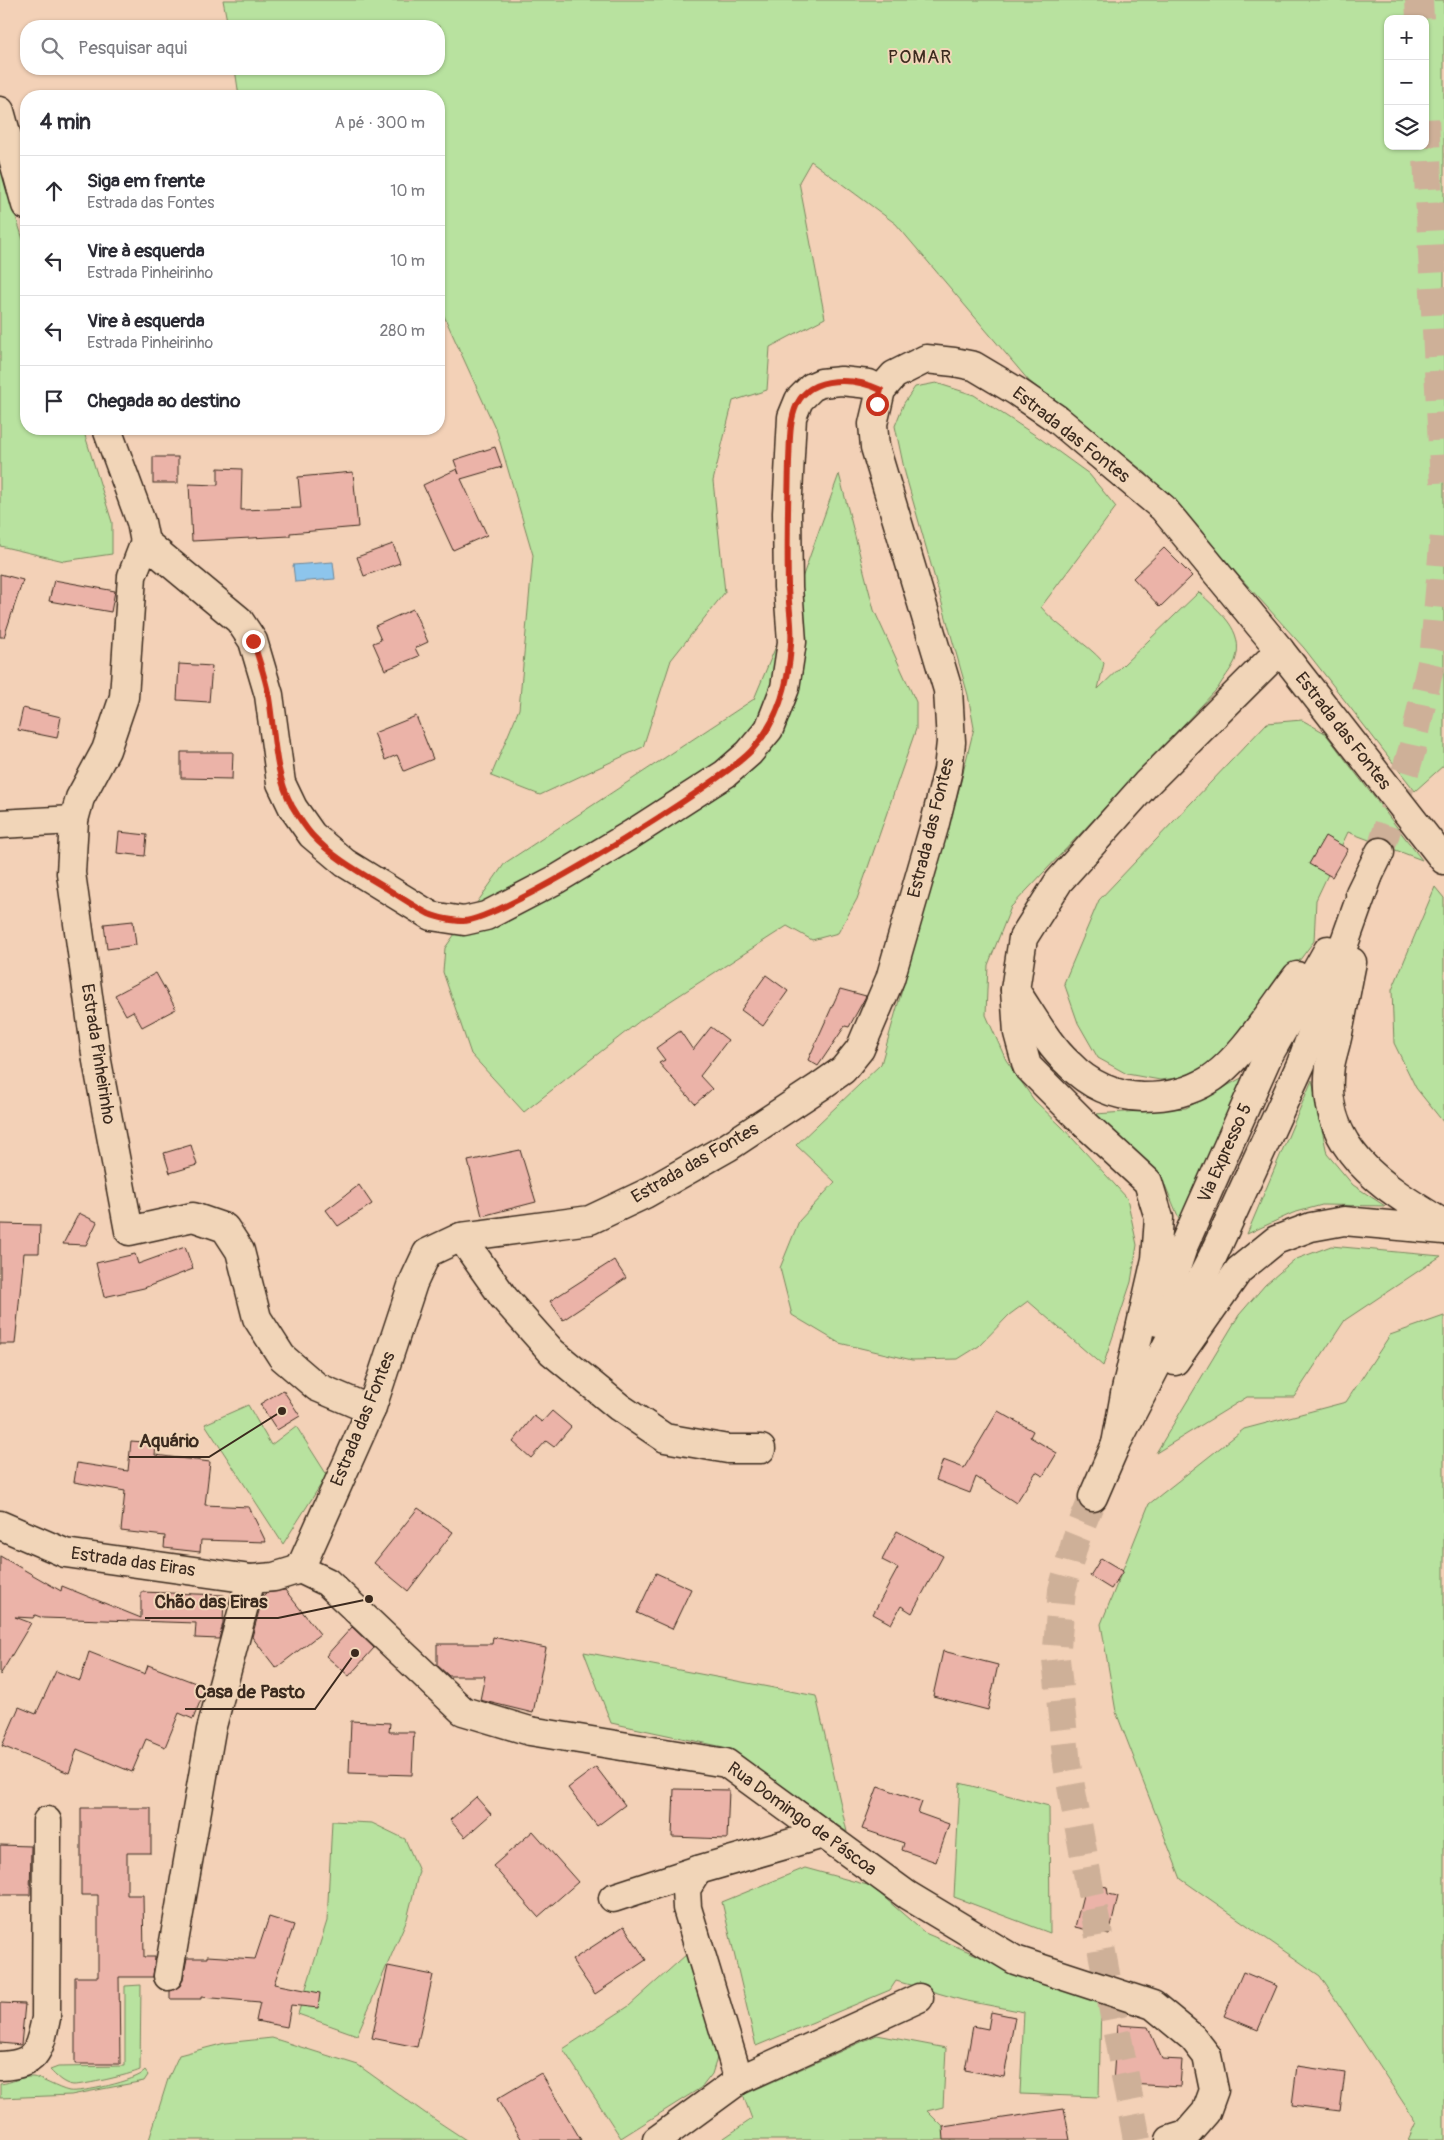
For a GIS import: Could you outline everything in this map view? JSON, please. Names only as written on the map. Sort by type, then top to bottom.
[{"type":"street","points":[[0,111],[20,183]]},
{"type":"street","name":"Estrada das Fontes","points":[[300,1570],[371,1410],[413,1283],[427,1253],[461,1237],[590,1220],[645,1194],[728,1147],[843,1070],[860,1049],[890,979],[934,828],[948,770],[951,742],[948,690],[875,447],[873,424],[881,390],[894,375],[926,359],[974,366],[1016,390],[1057,420],[1163,508],[1280,650],[1444,860]]},
{"type":"street","points":[[109,435],[141,522],[145,542],[239,620],[253,641],[269,695],[281,783],[293,808],[312,835],[345,863],[432,916],[464,921],[486,916],[556,879],[632,834],[725,774],[749,753],[769,730],[785,688],[792,642],[788,587],[787,514],[792,417],[799,400],[812,386],[821,383],[841,381],[869,384],[881,390]]},
{"type":"street","name":"Estrada Pinheirinho","points":[[145,542],[132,576],[124,697],[106,750],[80,798],[74,820],[71,873],[97,1061],[128,1231],[193,1217],[225,1228],[240,1251],[257,1318],[282,1356],[317,1387],[371,1410]]},
{"type":"street","points":[[1116,1444],[1125,1394],[1156,1259],[1158,1218],[1148,1182],[1086,1125],[1027,1066],[1018,1033],[1015,990],[1023,938],[1059,881],[1146,784],[1280,650]]},
{"type":"street","points":[[0,824],[74,820]]},
{"type":"street","name":"Via Expresso 5","points":[[1093,1497],[1116,1444],[1210,1260],[1301,1064],[1368,877],[1380,852]]},
{"type":"street","points":[[1015,990],[1068,1064],[1093,1084],[1125,1096],[1157,1097],[1181,1092],[1209,1080],[1230,1062],[1265,1019],[1368,877]]},
{"type":"street","points":[[1368,877],[1330,1067],[1331,1103],[1340,1136],[1360,1164],[1391,1192],[1444,1224]]},
{"type":"street","points":[[1116,1444],[1239,1270],[1276,1240],[1311,1227],[1344,1221],[1444,1230]]},
{"type":"street","points":[[461,1237],[504,1298],[552,1352],[619,1407],[665,1438],[728,1449],[761,1449]]},
{"type":"street","name":"Estrada das Eiras","points":[[0,1525],[65,1553],[251,1579],[274,1577],[300,1570]]},
{"type":"street","name":"Rua Domingo de Páscoa","points":[[300,1570],[327,1582],[463,1711],[530,1731],[726,1763],[907,1896],[1015,1960],[1153,2005],[1193,2038],[1207,2056],[1214,2090],[1206,2112],[1186,2135],[1170,2140]]},
{"type":"street","points":[[168,1976],[211,1730],[251,1579]]},
{"type":"street","points":[[0,2066],[28,2062],[41,2042],[46,2018],[47,1821]]},
{"type":"street","points":[[613,1898],[698,1870],[823,1834]]},
{"type":"street","points":[[698,1870],[686,1889],[687,1908],[739,2080]]},
{"type":"street","points":[[658,2140],[739,2080],[919,1998]]},
{"type":"green space","points":[[223,0],[1444,0],[1444,765],[1415,791],[1304,648],[1146,473],[1029,381],[896,224],[811,161],[799,182],[825,318],[770,347],[767,390],[733,401],[713,481],[725,592],[671,660],[643,747],[540,795],[491,776],[519,709],[533,555],[497,432],[445,318],[445,90],[238,90],[236,75],[445,75],[445,20],[227,20]]},
{"type":"green space","points":[[0,166],[20,230],[20,435],[85,435],[112,522],[112,554],[64,561],[0,546]]},
{"type":"green space","points":[[936,383],[974,395],[1038,437],[1089,474],[1116,507],[1041,607],[1104,663],[1098,689],[1199,592],[1222,614],[1237,640],[1235,661],[1218,688],[1011,907],[988,965],[986,1015],[1006,1060],[1034,1100],[1062,1127],[1127,1198],[1137,1245],[1131,1282],[1103,1366],[1028,1301],[1009,1315],[979,1346],[958,1359],[912,1360],[839,1343],[792,1315],[780,1268],[799,1221],[835,1182],[796,1145],[881,1064],[959,789],[974,728],[968,695],[905,473],[895,426],[904,403],[915,387]]},
{"type":"green space","points":[[839,474],[874,610],[916,702],[916,729],[857,899],[838,933],[812,940],[787,926],[641,1020],[524,1112],[471,1054],[443,972],[445,948],[505,863],[754,699],[789,615]]},
{"type":"green space","points":[[1302,720],[1325,733],[1422,860],[1348,832],[1316,900],[1314,941],[1234,1048],[1202,1075],[1160,1080],[1127,1074],[1098,1058],[1078,1023],[1064,983],[1099,900],[1267,723]]},
{"type":"green space","points":[[1435,887],[1444,898],[1444,1123],[1416,1088],[1394,1043],[1392,990]]},
{"type":"green space","points":[[1247,1075],[1183,1228],[1165,1185],[1095,1114],[1186,1108]]},
{"type":"green space","points":[[1312,1080],[1327,1154],[1353,1185],[1385,1206],[1322,1205],[1293,1213],[1247,1234]]},
{"type":"green space","points":[[1331,1246],[1441,1256],[1345,1320],[1294,1397],[1247,1397],[1156,1453],[1239,1315],[1265,1285],[1294,1260]]},
{"type":"green space","points":[[1444,1316],[1444,2140],[1408,2140],[1416,2122],[1320,1976],[1181,1879],[1116,1712],[1101,1624],[1149,1504],[1244,1429],[1346,1402],[1390,1335]]},
{"type":"green space","points":[[248,1405],[271,1445],[296,1426],[327,1475],[283,1544],[205,1424]]},
{"type":"green space","points":[[584,1652],[816,1696],[847,1832],[728,1748],[611,1723]]},
{"type":"green space","points":[[960,1783],[1049,1806],[1050,1933],[954,1897]]},
{"type":"green space","points":[[332,1821],[372,1823],[405,1839],[419,1871],[407,1919],[357,2035],[298,2014],[327,1921]]},
{"type":"green space","points":[[805,1868],[871,1886],[925,1933],[1035,1980],[1101,2000],[1099,2097],[1020,2094],[1024,2012],[962,2000],[896,1981],[890,1990],[756,2046],[722,1902]]},
{"type":"green space","points":[[687,1954],[717,2058],[712,2074],[702,2087],[621,2138],[563,2049],[629,2006]]},
{"type":"green space","points":[[141,1985],[140,2070],[107,2079],[73,2085],[57,2077],[50,2070],[58,2067],[125,2066],[125,1986]]},
{"type":"green space","points":[[877,2035],[946,2048],[943,2107],[927,2111],[956,2140],[721,2140],[752,2119],[743,2095]]},
{"type":"green space","points":[[272,2038],[358,2065],[466,2140],[149,2140],[168,2079],[179,2055],[225,2043]]},
{"type":"green space","points":[[145,2071],[148,2075],[144,2081],[71,2095],[0,2098],[0,2084],[29,2077],[65,2090],[75,2091],[121,2082],[140,2075]]},
{"type":"water","points":[[333,562],[335,579],[295,582],[293,565]]},
{"type":"building","points":[[495,447],[502,467],[461,479],[487,535],[453,550],[423,485],[457,469],[459,474],[454,460]]},
{"type":"building","points":[[153,457],[178,457],[178,483],[153,483]]},
{"type":"building","points":[[218,468],[242,469],[241,510],[301,508],[298,477],[353,472],[358,527],[290,533],[290,536],[192,541],[189,484],[218,485]]},
{"type":"building","points":[[393,544],[400,563],[364,576],[357,557]]},
{"type":"building","points":[[1164,548],[1192,576],[1160,607],[1133,578]]},
{"type":"building","points":[[0,574],[23,580],[4,637],[0,637]]},
{"type":"building","points":[[54,580],[115,591],[111,612],[49,601]]},
{"type":"building","points":[[413,609],[428,642],[415,648],[419,656],[385,670],[373,643],[381,640],[375,626]]},
{"type":"building","points":[[179,664],[212,666],[209,702],[177,700]]},
{"type":"building","points":[[23,708],[61,717],[57,738],[18,730]]},
{"type":"building","points":[[416,716],[433,759],[404,771],[397,755],[385,760],[374,733]]},
{"type":"building","points":[[181,752],[233,752],[232,779],[181,778]]},
{"type":"building","points":[[119,832],[147,835],[145,856],[117,853]]},
{"type":"building","points":[[1325,836],[1348,849],[1332,877],[1309,864]]},
{"type":"building","points":[[133,921],[136,945],[107,949],[104,924]]},
{"type":"building","points":[[156,973],[176,1009],[142,1027],[133,1011],[126,1015],[115,995]]},
{"type":"building","points":[[766,975],[788,991],[763,1026],[741,1010]]},
{"type":"building","points":[[840,989],[866,996],[849,1027],[845,1026],[818,1066],[808,1060]]},
{"type":"building","points":[[711,1027],[728,1040],[700,1076],[712,1089],[695,1104],[659,1063],[665,1060],[656,1048],[680,1031],[693,1050]]},
{"type":"building","points":[[191,1145],[197,1165],[170,1173],[164,1153]]},
{"type":"building","points":[[520,1150],[536,1202],[482,1216],[468,1161]]},
{"type":"building","points":[[359,1185],[372,1204],[338,1226],[326,1210]]},
{"type":"building","points":[[79,1213],[97,1222],[86,1245],[63,1244]]},
{"type":"building","points":[[0,1224],[40,1225],[39,1253],[24,1253],[15,1344],[0,1344]]},
{"type":"building","points":[[185,1247],[193,1269],[144,1288],[104,1297],[96,1263],[135,1254],[138,1264]]},
{"type":"building","points":[[614,1260],[626,1278],[563,1320],[550,1301]]},
{"type":"building","points":[[283,1390],[300,1416],[277,1430],[260,1404]]},
{"type":"building","points":[[552,1411],[571,1427],[554,1447],[546,1441],[531,1458],[513,1442],[534,1416],[542,1422]]},
{"type":"building","points":[[998,1411],[1033,1431],[1030,1437],[1057,1453],[1043,1476],[1036,1472],[1016,1503],[976,1477],[970,1493],[936,1480],[943,1460],[964,1468]]},
{"type":"building","points":[[131,1441],[156,1443],[155,1455],[210,1462],[205,1505],[249,1507],[266,1542],[201,1540],[200,1552],[164,1548],[165,1536],[121,1531],[125,1491],[74,1482],[77,1463],[128,1471]]},
{"type":"building","points":[[418,1508],[453,1532],[408,1591],[374,1563]]},
{"type":"building","points":[[897,1531],[943,1556],[912,1613],[901,1606],[891,1624],[873,1614],[898,1568],[882,1560]]},
{"type":"building","points":[[0,1556],[61,1591],[62,1586],[141,1618],[141,1592],[224,1595],[223,1623],[219,1639],[195,1638],[196,1623],[43,1618],[35,1615],[33,1618],[15,1617],[31,1623],[0,1675]]},
{"type":"building","points":[[1101,1558],[1123,1571],[1111,1589],[1090,1576]]},
{"type":"building","points":[[656,1573],[691,1589],[672,1629],[637,1613]]},
{"type":"building","points":[[285,1590],[320,1634],[276,1668],[252,1637],[263,1596],[266,1593]]},
{"type":"building","points":[[352,1627],[374,1648],[349,1676],[326,1656]]},
{"type":"building","points":[[493,1637],[546,1648],[533,1713],[480,1700],[485,1676],[449,1676],[437,1665],[437,1644],[492,1644]]},
{"type":"building","points":[[943,1651],[998,1665],[988,1710],[933,1696]]},
{"type":"building","points":[[89,1652],[145,1674],[148,1665],[206,1687],[193,1719],[179,1713],[165,1747],[146,1739],[132,1772],[77,1749],[69,1773],[2,1746],[19,1707],[36,1714],[56,1671],[80,1681]]},
{"type":"building","points":[[351,1721],[390,1723],[389,1732],[414,1732],[412,1775],[349,1773]]},
{"type":"building","points":[[596,1767],[625,1805],[597,1826],[568,1788]]},
{"type":"building","points":[[878,1786],[922,1802],[918,1813],[949,1824],[936,1862],[902,1850],[904,1843],[862,1829]]},
{"type":"building","points":[[674,1789],[729,1790],[727,1839],[672,1837]]},
{"type":"building","points":[[476,1797],[491,1814],[465,1837],[450,1820]]},
{"type":"building","points":[[81,1808],[151,1808],[151,1853],[127,1853],[127,1895],[143,1895],[144,1957],[155,1957],[153,1977],[119,1977],[120,2064],[75,2064],[75,1977],[98,1977],[98,1895],[81,1895]]},
{"type":"building","points":[[533,1831],[578,1882],[538,1917],[493,1866]]},
{"type":"building","points":[[0,1845],[31,1846],[30,1895],[0,1895]]},
{"type":"building","points":[[1086,1883],[1107,1887],[1108,1894],[1118,1896],[1109,1935],[1075,1927]]},
{"type":"building","points":[[269,1917],[294,1925],[274,1984],[320,1993],[318,2008],[291,2005],[287,2027],[256,2021],[260,2002],[201,1997],[201,1999],[170,1999],[170,1991],[180,1986],[183,1979],[187,1958],[207,1958],[207,1956],[255,1959]]},
{"type":"building","points":[[624,1926],[646,1960],[595,1994],[572,1960]]},
{"type":"building","points":[[388,1966],[433,1975],[417,2047],[372,2038]]},
{"type":"building","points":[[1243,1972],[1277,1986],[1258,2030],[1224,2016]]},
{"type":"building","points":[[0,2003],[25,2004],[21,2045],[0,2043]]},
{"type":"building","points":[[991,2012],[1015,2017],[1004,2077],[965,2070],[973,2026],[988,2029]]},
{"type":"building","points":[[1117,2025],[1148,2027],[1162,2059],[1182,2060],[1180,2087],[1113,2083]]},
{"type":"building","points":[[1297,2066],[1345,2073],[1340,2111],[1292,2105]]},
{"type":"building","points":[[541,2073],[581,2140],[522,2140],[497,2099]]},
{"type":"building","points":[[1064,2109],[1070,2140],[944,2140],[943,2127]]},
{"type":"tunnel","points":[[1419,0],[1420,15]]},
{"type":"tunnel","points":[[1427,150],[1444,484]]},
{"type":"tunnel","points":[[1380,852],[1412,750],[1434,649],[1444,534]]},
{"type":"tunnel","points":[[1093,1497],[1076,1539],[1062,1590],[1056,1659],[1067,1765],[1137,2140]]},
{"type":"place","name":"Aquário","points":[[282,1411]]},
{"type":"place","name":"Chão das Eiras","points":[[369,1599]]},
{"type":"place","name":"Casa de Pasto","points":[[355,1653]]},
{"type":"district","name":"POMAR","points":[[920,57]]},
{"type":"route","points":[[253,641],[269,695],[281,783],[293,808],[312,835],[345,863],[432,916],[464,921],[486,916],[556,879],[632,834],[725,774],[749,753],[769,730],[785,688],[792,642],[788,587],[787,514],[792,417],[799,400],[812,386],[821,383],[841,381],[869,384],[881,390],[877,404]]}]
